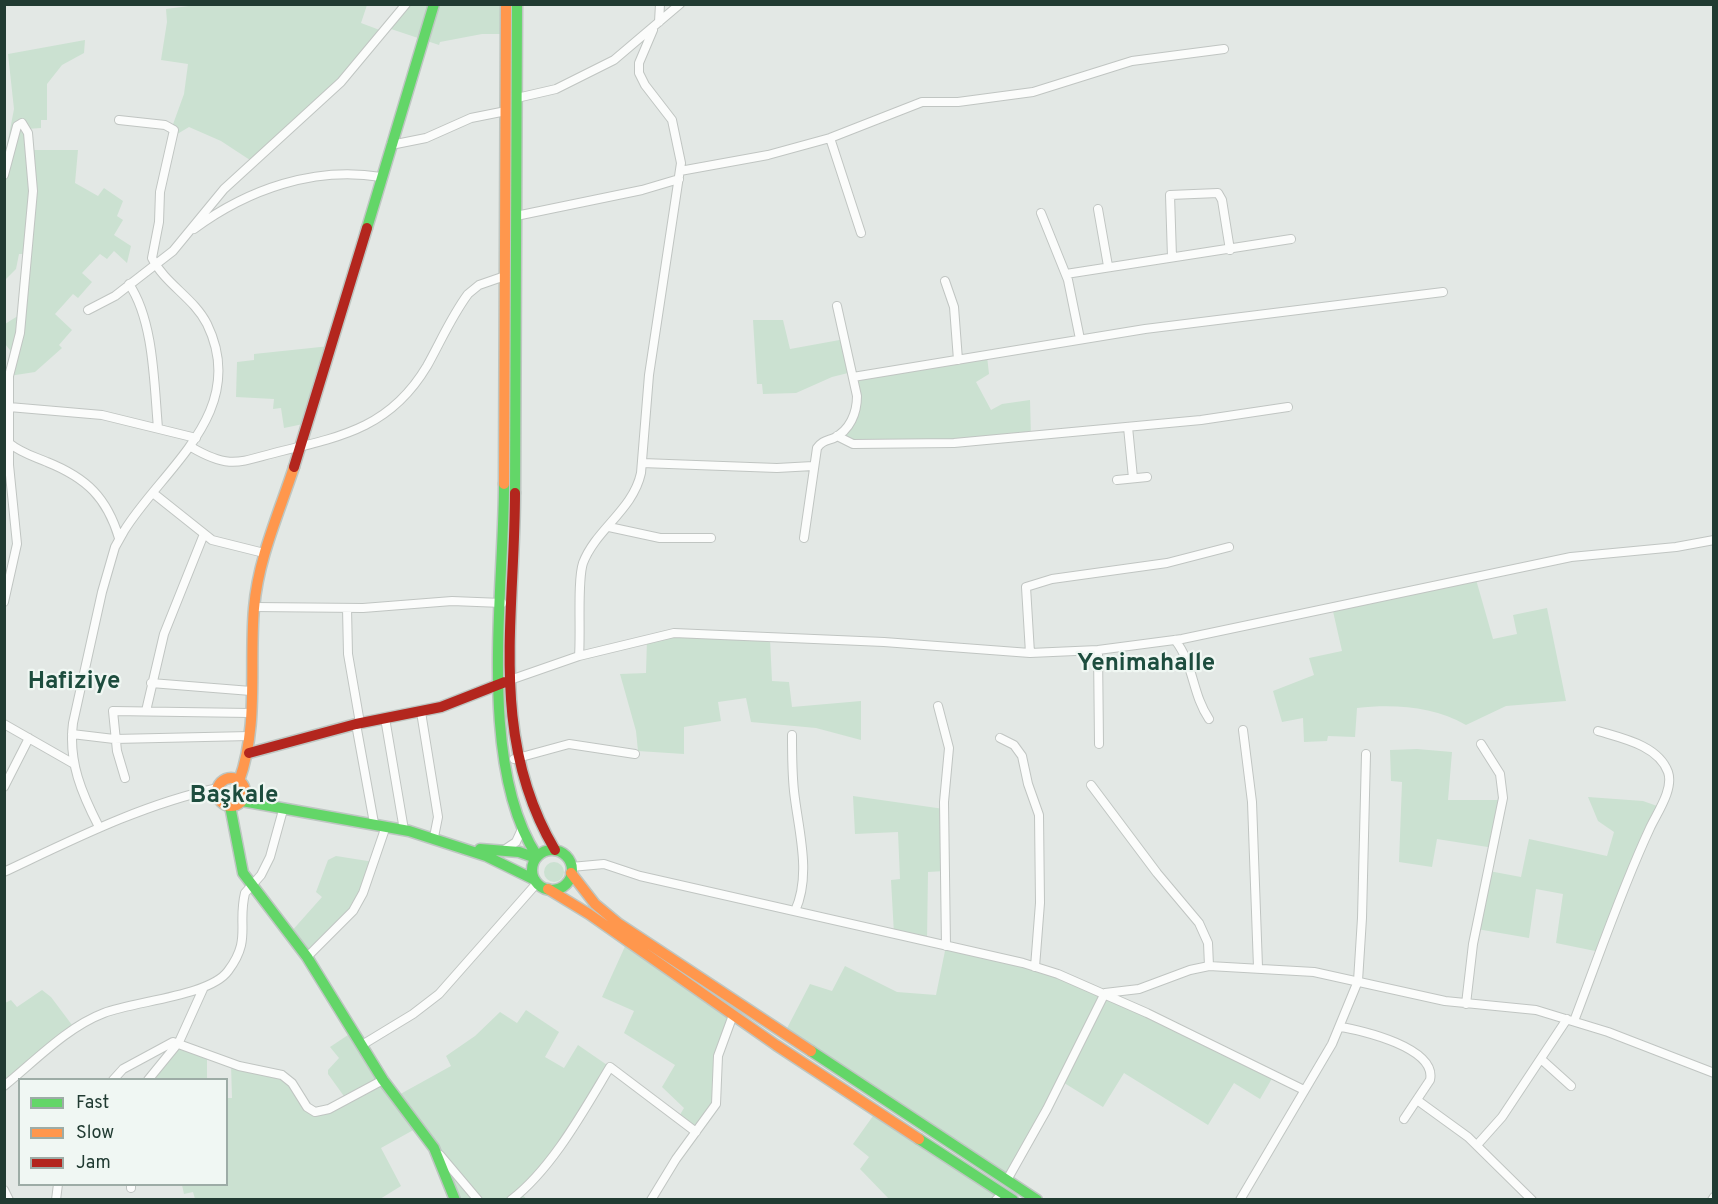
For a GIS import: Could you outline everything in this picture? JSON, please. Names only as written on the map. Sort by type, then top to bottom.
[{"type":"main road","points":[[242,801],[245,790],[240,781],[249,753],[254,607],[264,553],[301,447],[434,4]]},
{"type":"main road","points":[[506,4],[502,603],[504,682],[511,760],[523,827],[537,857]]},
{"type":"main road","points":[[504,682],[515,528],[517,4]]},
{"type":"main road","points":[[249,753],[358,723],[421,712],[455,702],[504,682]]},
{"type":"main road","points":[[511,760],[535,815],[555,850],[567,857],[571,870],[595,904],[619,924],[1037,1200]]},
{"type":"main road","points":[[240,781],[226,779],[218,788],[219,799],[230,806],[239,863],[251,884],[307,957],[383,1080],[434,1148],[454,1200]]},
{"type":"main road","points":[[230,806],[242,801],[283,810],[374,823],[434,837],[468,848],[536,881],[589,914],[733,1015],[1000,1196],[1013,1200]]},
{"type":"main road","points":[[468,848],[537,857]]},
{"type":"main road","points":[[536,881],[532,870],[537,857],[547,851],[555,850]]},
{"type":"main road","points":[[548,889],[564,885],[571,870]]},
{"type":"street","points":[[88,310],[110,300],[156,264],[188,233],[224,189],[341,82],[406,4]]},
{"type":"street","points":[[659,22],[660,4]]},
{"type":"street","points":[[517,98],[541,94],[597,70],[628,51],[680,4]]},
{"type":"street","points":[[579,656],[582,567],[594,545],[637,487],[642,463],[657,313],[680,175],[681,151],[672,120],[645,85],[639,73],[639,63],[653,30]]},
{"type":"street","points":[[516,216],[642,190],[680,175],[830,138],[922,102],[958,102],[1033,92],[1132,61],[1224,49]]},
{"type":"street","points":[[391,145],[426,138],[471,118],[506,111]]},
{"type":"street","points":[[99,827],[81,788],[74,764],[72,734],[102,592],[119,538],[191,447],[215,396],[217,377],[215,348],[201,315],[156,264],[152,254],[159,222],[160,192],[174,130],[165,125],[119,120]]},
{"type":"street","points":[[4,175],[17,126],[22,123],[27,128],[30,142],[32,198],[20,333],[7,381],[9,444],[17,544],[4,602]]},
{"type":"street","points":[[830,138],[861,232]]},
{"type":"street","points":[[188,233],[224,209],[288,182],[348,172],[381,177]]},
{"type":"street","points":[[1172,257],[1170,195],[1215,193],[1220,195],[1230,250]]},
{"type":"street","points":[[1098,209],[1108,266]]},
{"type":"street","points":[[1041,213],[1066,274],[1080,339]]},
{"type":"street","points":[[1066,274],[1291,239]]},
{"type":"street","points":[[191,447],[226,463],[241,462],[360,430],[390,411],[421,375],[450,320],[468,294],[479,285],[505,276]]},
{"type":"street","points":[[945,281],[954,307],[958,360]]},
{"type":"street","points":[[129,284],[139,301],[149,344],[158,428]]},
{"type":"street","points":[[853,377],[1080,339],[1443,292]]},
{"type":"street","points":[[804,538],[813,466],[820,444],[837,436],[852,421],[856,408],[853,377],[837,306]]},
{"type":"street","points":[[9,407],[85,412],[196,438]]},
{"type":"street","points":[[837,436],[849,443],[904,445],[1004,439],[1128,427],[1288,407]]},
{"type":"street","points":[[1128,427],[1133,478]]},
{"type":"street","points":[[9,444],[25,454],[64,470],[94,490],[107,506],[119,538]]},
{"type":"street","points":[[642,463],[777,468],[813,466]]},
{"type":"street","points":[[1118,480],[1147,477]]},
{"type":"street","points":[[153,493],[204,534],[219,543],[264,553]]},
{"type":"street","points":[[609,527],[660,538],[711,538]]},
{"type":"street","points":[[146,711],[151,683],[170,618],[204,534]]},
{"type":"street","points":[[504,682],[579,656],[647,639],[691,632],[741,637],[884,642],[1030,652],[1098,650],[1175,640],[1571,557],[1676,547],[1713,540]]},
{"type":"street","points":[[1030,652],[1026,587],[1052,579],[1167,563],[1229,547]]},
{"type":"street","points":[[254,607],[347,608],[452,601],[502,603]]},
{"type":"street","points":[[347,608],[348,654],[374,823]]},
{"type":"street","points":[[1175,640],[1189,662],[1197,698],[1209,719]]},
{"type":"street","points":[[1098,650],[1099,744]]},
{"type":"street","points":[[151,683],[251,691]]},
{"type":"street","points":[[938,706],[949,748],[944,802],[946,946]]},
{"type":"street","points":[[126,778],[114,739],[113,711],[250,713]]},
{"type":"street","points":[[421,712],[438,817],[434,837]]},
{"type":"street","points":[[385,718],[404,830]]},
{"type":"street","points":[[4,724],[74,764]]},
{"type":"street","points":[[1243,730],[1252,802],[1258,967]]},
{"type":"street","points":[[1477,1145],[1502,1117],[1541,1059],[1571,1020],[1626,883],[1665,797],[1669,778],[1662,763],[1648,750],[1598,731]]},
{"type":"street","points":[[72,734],[114,739],[250,736]]},
{"type":"street","points":[[792,735],[794,790],[803,873],[801,895],[795,911]]},
{"type":"street","points":[[4,787],[29,738]]},
{"type":"street","points":[[1000,738],[1014,745],[1022,756],[1028,784],[1039,815],[1040,903],[1035,967]]},
{"type":"street","points":[[511,760],[569,744],[635,754]]},
{"type":"street","points":[[1466,1004],[1473,944],[1503,798],[1500,774],[1481,744]]},
{"type":"street","points":[[1240,1200],[1340,1027],[1358,981],[1366,754]]},
{"type":"street","points":[[1091,785],[1203,930],[1208,943],[1209,966]]},
{"type":"street","points":[[4,872],[99,827],[173,800],[218,788]]},
{"type":"street","points":[[4,1086],[67,1035],[96,1016],[203,989],[224,976],[239,952],[244,934],[244,896],[251,884],[261,875],[270,858],[283,810]]},
{"type":"street","points":[[307,957],[353,911],[363,893],[386,826]]},
{"type":"street","points":[[502,851],[516,842],[523,827]]},
{"type":"street","points":[[571,870],[597,864],[611,865],[640,876],[1035,967],[1105,993],[1304,1090]]},
{"type":"street","points":[[362,1045],[407,1018],[439,994],[536,881]]},
{"type":"street","points":[[1105,993],[1139,989],[1190,970],[1209,966],[1314,972],[1466,1004],[1528,1008],[1571,1020],[1713,1073]]},
{"type":"street","points":[[150,1078],[178,1044],[203,989]]},
{"type":"street","points":[[1006,1180],[1047,1109],[1105,993]]},
{"type":"street","points":[[651,1200],[716,1104],[718,1056],[733,1015]]},
{"type":"street","points":[[1340,1027],[1386,1037],[1402,1045],[1424,1062],[1431,1078],[1404,1119]]},
{"type":"street","points":[[115,1078],[123,1069],[166,1043],[178,1044],[239,1066],[282,1075],[292,1083],[307,1107],[315,1112],[329,1109],[383,1080]]},
{"type":"street","points":[[1541,1059],[1570,1086]]},
{"type":"street","points":[[511,1200],[561,1143],[610,1067],[696,1132]]},
{"type":"street","points":[[1417,1100],[1477,1145],[1532,1200]]},
{"type":"street","points":[[434,1148],[478,1200]]},
{"type":"street","points":[[4,1190],[9,1200]]},
{"type":"green space","points":[[204,4],[367,5],[361,23],[385,32],[360,61],[253,162],[221,141],[189,127],[174,136],[172,127],[184,94],[188,64],[161,60],[167,22],[166,9]]},
{"type":"green space","points":[[406,5],[506,5],[506,34],[482,34],[440,42],[439,45],[388,28]]},
{"type":"green space","points":[[85,40],[84,53],[62,65],[47,84],[47,120],[41,120],[41,128],[27,129],[31,150],[78,150],[75,183],[98,196],[104,188],[123,201],[117,216],[123,220],[114,235],[131,246],[127,263],[114,251],[107,259],[100,254],[82,273],[92,282],[78,298],[73,294],[55,314],[72,330],[59,345],[62,348],[35,372],[9,376],[14,355],[5,344],[5,324],[21,314],[27,254],[19,254],[16,269],[5,280],[5,156],[14,109],[8,54]]},
{"type":"green space","points":[[753,320],[783,320],[790,349],[845,339],[852,372],[832,377],[796,393],[763,394],[762,384],[757,384]]},
{"type":"green space","points":[[330,346],[308,423],[284,428],[281,408],[273,409],[274,399],[236,397],[237,362],[254,360],[254,354]]},
{"type":"green space","points":[[987,356],[989,374],[976,382],[991,410],[1002,404],[1030,400],[1031,437],[849,443],[842,432],[855,414],[853,377]]},
{"type":"green space","points":[[1475,576],[1493,639],[1517,634],[1513,615],[1547,608],[1566,701],[1506,706],[1466,725],[1427,710],[1385,706],[1357,708],[1355,737],[1328,736],[1327,741],[1304,742],[1303,718],[1282,722],[1273,691],[1314,675],[1309,658],[1342,651],[1332,607]]},
{"type":"green space","points":[[674,633],[770,639],[772,681],[789,682],[792,707],[861,701],[861,740],[816,728],[751,722],[746,698],[718,702],[721,721],[684,727],[684,754],[638,751],[636,731],[620,674],[646,673],[647,639]]},
{"type":"green space","points":[[1417,749],[1452,752],[1448,800],[1503,800],[1494,848],[1437,839],[1432,867],[1399,862],[1402,782],[1391,781],[1390,750]]},
{"type":"green space","points":[[853,796],[944,809],[945,871],[928,872],[927,941],[894,934],[891,880],[900,879],[898,832],[855,834]]},
{"type":"green space","points":[[1588,797],[1643,801],[1660,807],[1600,952],[1556,943],[1563,894],[1536,889],[1529,938],[1477,929],[1489,871],[1521,877],[1529,839],[1607,856],[1614,832],[1598,821]]},
{"type":"green space","points":[[336,856],[374,862],[353,911],[307,957],[290,933],[322,897],[316,892],[328,860]]},
{"type":"green space","points":[[554,862],[561,865],[564,872],[561,879],[554,882],[547,879],[544,872],[547,865]]},
{"type":"green space","points":[[627,942],[733,1015],[724,1037],[717,1098],[696,1132],[678,1118],[684,1108],[662,1087],[675,1065],[624,1033],[634,1011],[602,997]]},
{"type":"green space","points":[[946,946],[1058,974],[1274,1075],[1260,1099],[1234,1083],[1208,1125],[1124,1073],[1103,1107],[1061,1081],[1007,1180],[784,1034],[810,984],[832,991],[845,966],[897,992],[936,995]]},
{"type":"green space","points":[[42,990],[51,997],[75,1029],[5,1086],[5,1003],[11,1000],[17,1007]]},
{"type":"green space","points":[[526,1010],[559,1032],[545,1057],[564,1068],[578,1045],[610,1067],[573,1126],[520,1191],[526,1199],[455,1199],[450,1183],[417,1128],[381,1148],[401,1186],[380,1199],[195,1199],[193,1192],[184,1194],[182,1186],[228,1186],[228,1098],[232,1098],[231,1064],[278,1074],[315,1112],[346,1099],[328,1074],[328,1070],[339,1058],[330,1047],[354,1031],[395,1097],[451,1066],[446,1056],[475,1036],[500,1012],[517,1023]]},
{"type":"green space","points":[[178,1044],[207,1056],[207,1078],[150,1078]]},
{"type":"green space","points":[[878,1109],[1013,1199],[889,1199],[860,1169],[869,1157],[853,1144]]},
{"type":"traffic: fast","points":[[367,228],[434,4]]},
{"type":"traffic: fast","points":[[515,493],[517,4]]},
{"type":"traffic: fast","points":[[504,484],[498,676],[500,726],[507,774],[518,818],[537,856]]},
{"type":"traffic: fast","points":[[242,801],[409,831],[486,856],[535,880]]},
{"type":"traffic: fast","points":[[230,806],[243,873],[307,957],[383,1080],[434,1148],[455,1200]]},
{"type":"traffic: fast","points":[[480,849],[519,852],[536,858]]},
{"type":"traffic: fast","points":[[552,850],[566,856],[572,870],[566,884],[552,890],[538,884],[532,870],[538,856],[552,850]]},
{"type":"traffic: fast","points":[[811,1051],[1037,1200]]},
{"type":"traffic: fast","points":[[919,1139],[1013,1200]]},
{"type":"traffic: slow","points":[[504,484],[506,4]]},
{"type":"traffic: slow","points":[[239,781],[249,739],[251,717],[256,590],[264,554],[294,467]]},
{"type":"traffic: slow","points":[[231,778],[241,782],[245,792],[241,802],[231,806],[221,802],[217,792],[221,782],[231,778]]},
{"type":"traffic: slow","points":[[571,873],[595,904],[619,924],[811,1051]]},
{"type":"traffic: slow","points":[[548,889],[589,914],[776,1045],[919,1139]]},
{"type":"traffic: jam","points":[[294,467],[367,228]]},
{"type":"traffic: jam","points":[[515,493],[510,631],[513,720],[520,764],[534,807],[555,850]]},
{"type":"traffic: jam","points":[[249,753],[356,724],[441,707],[505,682]]},
{"type":"district","name":"Yenimahalle","points":[[1146,665]]},
{"type":"district","name":"Hafiziye","points":[[74,683]]},
{"type":"district","name":"Başkale","points":[[234,797]]}]
